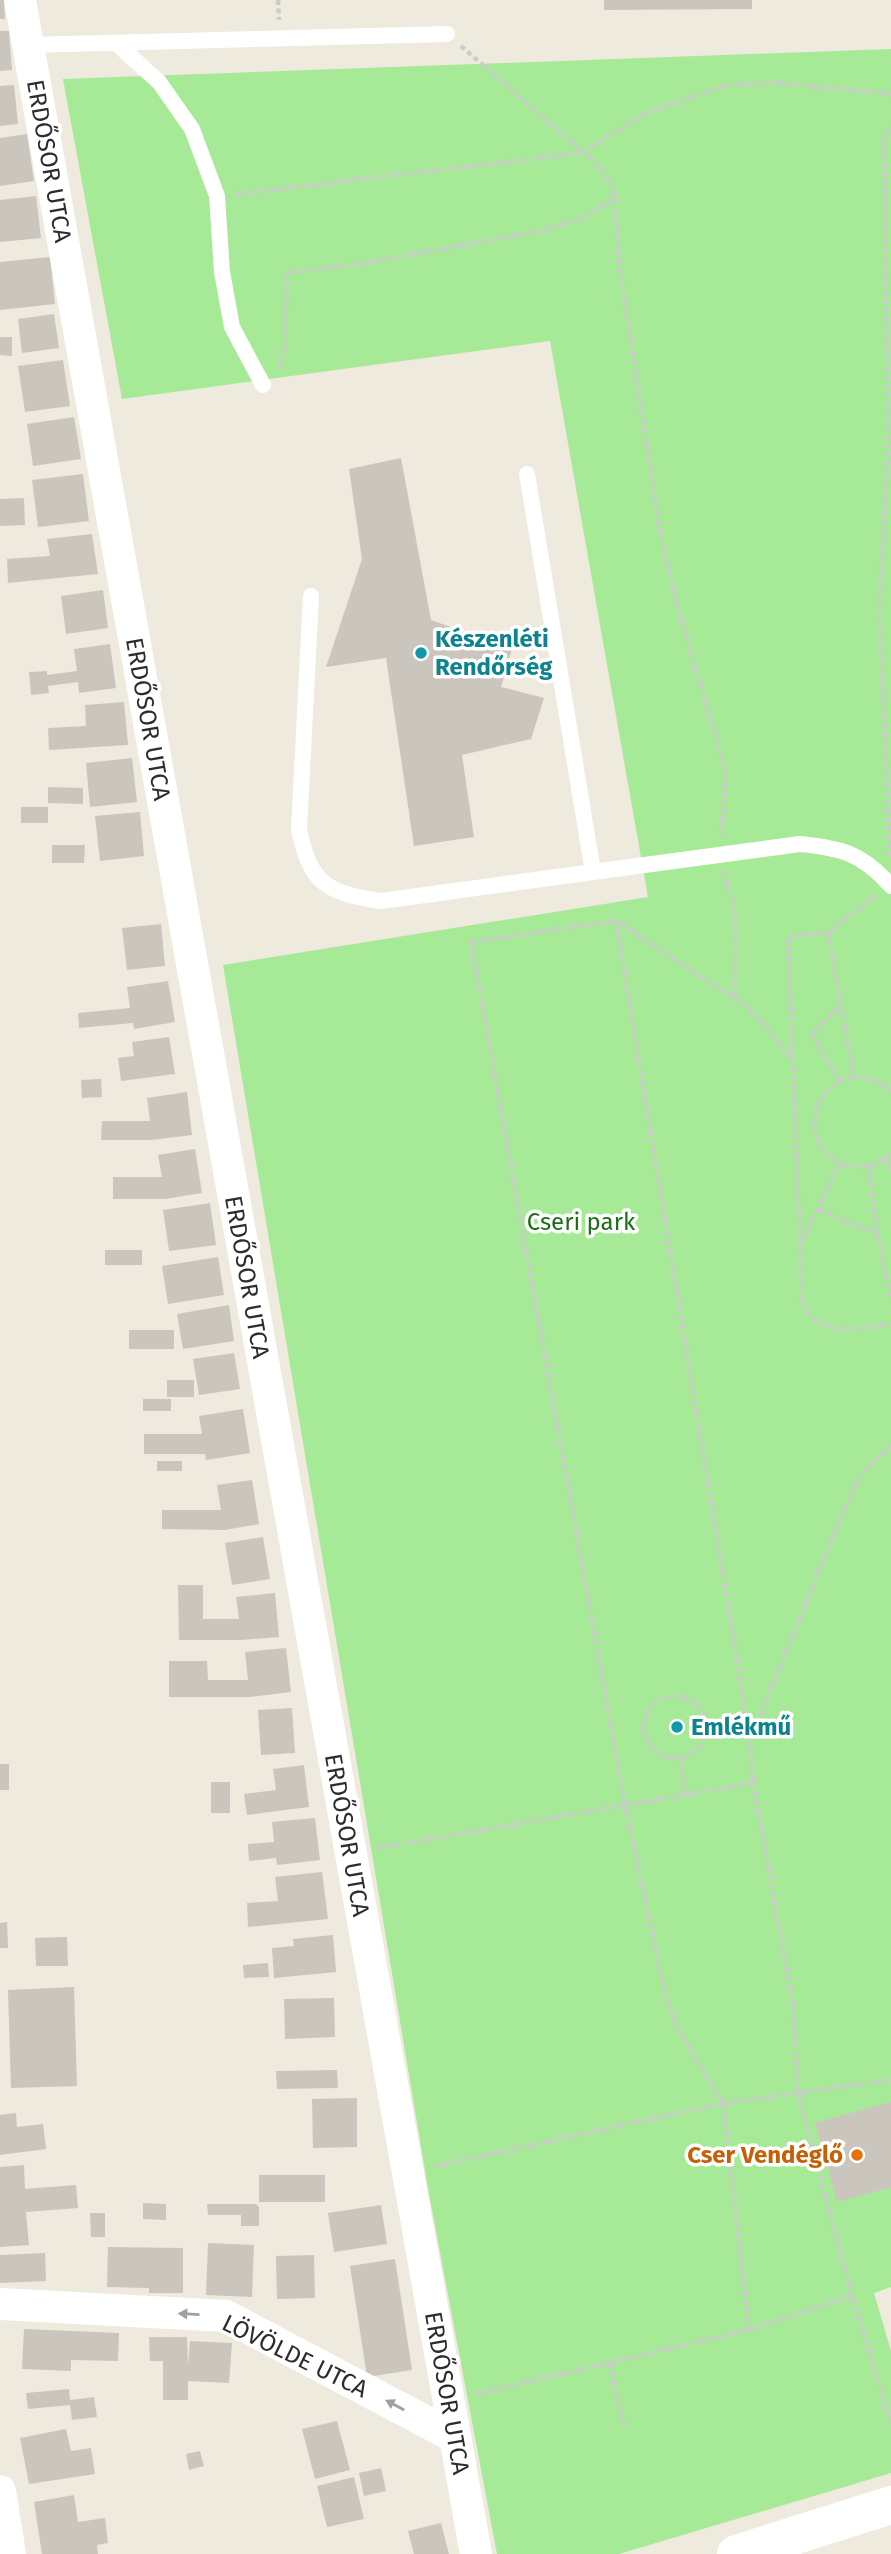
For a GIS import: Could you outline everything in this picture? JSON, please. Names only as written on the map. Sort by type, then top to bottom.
[{"type":"street","name":"ERDŐSOR UTCA","points":[[20,0],[476,2554]]},
{"type":"street","name":"LÖVÖLDE UTCA","points":[[0,2304],[226,2316],[455,2437]]},
{"type":"street","points":[[0,2491],[10,2554]]},
{"type":"street","points":[[736,2554],[891,2505]]},
{"type":"lane","points":[[28,45],[447,34]]},
{"type":"lane","points":[[116,43],[159,82],[192,129],[217,196],[222,272],[232,327],[263,384]]},
{"type":"lane","points":[[527,474],[593,872]]},
{"type":"lane","points":[[311,596],[299,829],[305,858],[321,881],[348,896],[381,901],[800,844],[834,847],[864,860],[891,885]]},
{"type":"path","points":[[447,34],[601,168],[611,183],[615,198],[619,264],[660,532],[675,598],[726,773],[721,827],[722,855],[736,930],[734,1000]]},
{"type":"path","points":[[217,196],[583,153],[645,113],[730,84],[780,83],[891,94]]},
{"type":"path","points":[[891,127],[884,137],[888,444],[879,609],[891,885],[828,932],[789,937],[802,1300],[805,1310],[814,1321],[824,1327],[835,1329],[891,1324]]},
{"type":"path","points":[[263,384],[279,370],[285,346],[287,273],[372,262],[540,231],[584,217],[615,198]]},
{"type":"path","points":[[616,920],[750,1740],[753,1783],[793,2004],[798,2093],[852,2296],[891,2423]]},
{"type":"path","points":[[749,2330],[723,2103],[680,2033],[667,2002],[625,1805],[471,942],[616,920],[745,1005],[759,1018],[793,1061]]},
{"type":"path","points":[[828,932],[854,1077]]},
{"type":"path","points":[[840,1081],[812,1034],[841,1005]]},
{"type":"path","points":[[891,1091],[871,1079],[854,1077],[840,1081],[827,1089],[818,1101],[813,1115],[813,1130],[818,1143],[827,1155],[840,1163],[854,1167],[869,1166],[884,1160],[891,1153]]},
{"type":"path","points":[[884,1160],[891,1169]]},
{"type":"path","points":[[801,1244],[840,1163]]},
{"type":"path","points":[[869,1166],[877,1234],[891,1297]]},
{"type":"path","points":[[819,1210],[877,1234]]},
{"type":"path","points":[[750,1740],[843,1512],[861,1475],[891,1445]]},
{"type":"path","points":[[664,1699],[687,1700],[700,1708],[704,1716],[703,1741],[697,1750],[680,1756],[659,1755],[649,1745],[646,1737],[645,1718],[656,1702],[664,1699]]},
{"type":"path","points":[[680,1756],[685,1795]]},
{"type":"path","points":[[349,1853],[753,1783]]},
{"type":"path","points":[[407,2172],[723,2103],[891,2080]]},
{"type":"path","points":[[448,2401],[749,2330],[852,2296]]},
{"type":"path","points":[[610,2363],[624,2429]]},
{"type":"green space","name":"Cseri park","points":[[891,49],[891,2287],[874,2293],[891,2351],[891,2473],[619,2554],[497,2554],[429,2194],[223,965],[648,897],[550,341],[122,399],[63,79]]},
{"type":"building","points":[[0,0],[4,0],[5,19],[0,19]]},
{"type":"building","points":[[604,0],[752,0],[752,9],[604,10]]},
{"type":"building","points":[[0,31],[9,31],[12,70],[0,71]]},
{"type":"building","points":[[14,85],[18,124],[0,126],[0,86]]},
{"type":"building","points":[[27,134],[34,181],[0,186],[0,138]]},
{"type":"building","points":[[36,196],[41,238],[0,242],[0,200]]},
{"type":"building","points":[[50,257],[55,304],[0,310],[0,262]]},
{"type":"building","points":[[54,314],[59,348],[22,353],[18,319]]},
{"type":"building","points":[[0,337],[12,337],[12,356],[0,355]]},
{"type":"building","points":[[63,360],[70,406],[25,412],[18,366]]},
{"type":"building","points":[[74,417],[81,459],[33,466],[27,424]]},
{"type":"building","name":"Készenléti Rendőrség","points":[[401,458],[431,620],[512,649],[501,687],[544,698],[531,739],[462,755],[474,837],[414,846],[386,658],[326,667],[362,559],[349,469]]},
{"type":"building","points":[[83,474],[89,521],[38,527],[32,480]]},
{"type":"building","points":[[24,498],[25,525],[0,526],[0,499]]},
{"type":"building","points":[[92,534],[98,574],[8,583],[7,559],[50,556],[47,539]]},
{"type":"building","points":[[103,590],[108,628],[66,634],[61,596]]},
{"type":"building","points":[[110,644],[116,688],[79,693],[78,682],[48,686],[49,693],[31,695],[29,672],[47,671],[47,675],[77,671],[74,649]]},
{"type":"building","points":[[124,702],[128,745],[49,750],[48,728],[86,726],[85,705]]},
{"type":"building","points":[[132,758],[137,802],[90,807],[86,763]]},
{"type":"building","points":[[48,787],[83,788],[83,804],[48,803]]},
{"type":"building","points":[[21,807],[48,807],[48,823],[21,823]]},
{"type":"building","points":[[140,812],[144,856],[100,861],[95,816]]},
{"type":"building","points":[[52,845],[85,845],[84,863],[52,863]]},
{"type":"building","points":[[161,924],[165,966],[127,970],[122,928]]},
{"type":"building","points":[[168,981],[175,1022],[134,1029],[133,1023],[79,1028],[78,1013],[130,1008],[127,987]]},
{"type":"building","points":[[169,1037],[175,1074],[121,1081],[118,1058],[134,1056],[132,1042]]},
{"type":"building","points":[[101,1079],[102,1097],[82,1098],[81,1080]]},
{"type":"building","points":[[187,1092],[192,1135],[152,1140],[101,1140],[102,1121],[150,1121],[147,1098]]},
{"type":"building","points":[[195,1149],[202,1193],[165,1199],[113,1199],[113,1177],[162,1177],[158,1155]]},
{"type":"building","points":[[210,1203],[216,1245],[169,1251],[163,1210]]},
{"type":"building","points":[[105,1250],[142,1250],[142,1265],[105,1265]]},
{"type":"building","points":[[218,1257],[224,1295],[168,1304],[162,1266]]},
{"type":"building","points":[[229,1305],[234,1341],[183,1349],[177,1314]]},
{"type":"building","points":[[129,1330],[174,1330],[174,1349],[129,1349]]},
{"type":"building","points":[[234,1353],[240,1389],[199,1395],[193,1359]]},
{"type":"building","points":[[167,1380],[194,1380],[194,1397],[167,1397]]},
{"type":"building","points":[[143,1399],[171,1399],[171,1411],[143,1411]]},
{"type":"building","points":[[243,1409],[250,1453],[206,1460],[205,1454],[144,1454],[144,1434],[202,1434],[199,1416]]},
{"type":"building","points":[[157,1461],[182,1461],[182,1471],[157,1471]]},
{"type":"building","points":[[252,1480],[259,1524],[225,1530],[162,1529],[162,1510],[221,1510],[217,1485]]},
{"type":"building","points":[[263,1537],[270,1579],[232,1585],[225,1543]]},
{"type":"building","points":[[178,1585],[203,1585],[203,1619],[239,1619],[236,1597],[275,1593],[279,1637],[179,1640]]},
{"type":"building","points":[[286,1648],[291,1692],[250,1697],[169,1697],[169,1661],[207,1661],[208,1680],[248,1680],[245,1652]]},
{"type":"building","points":[[292,1708],[295,1753],[261,1755],[258,1710]]},
{"type":"building","points":[[0,1764],[9,1764],[9,1790],[0,1790]]},
{"type":"building","points":[[304,1765],[309,1807],[247,1815],[244,1794],[276,1790],[273,1769]]},
{"type":"building","points":[[211,1782],[230,1782],[230,1813],[211,1813]]},
{"type":"building","points":[[315,1818],[320,1860],[277,1865],[276,1858],[249,1861],[248,1844],[274,1842],[272,1822]]},
{"type":"building","points":[[322,1872],[328,1919],[248,1927],[247,1903],[278,1901],[275,1877]]},
{"type":"building","points":[[7,1922],[8,1948],[0,1948],[0,1923]]},
{"type":"building","points":[[333,1935],[336,1972],[274,1978],[272,1948],[294,1946],[293,1939]]},
{"type":"building","points":[[67,1937],[68,1966],[36,1966],[35,1938]]},
{"type":"building","points":[[268,1963],[269,1977],[244,1978],[243,1965]]},
{"type":"building","points":[[74,1987],[77,2086],[11,2088],[8,1990]]},
{"type":"building","points":[[334,1998],[335,2037],[285,2039],[284,1999]]},
{"type":"building","points":[[337,2070],[338,2088],[277,2089],[276,2071]]},
{"type":"building","points":[[357,2098],[357,2147],[313,2148],[312,2099]]},
{"type":"building","name":"Cser Vendéglő","points":[[891,2102],[891,2187],[837,2202],[815,2123]]},
{"type":"building","points":[[16,2113],[17,2127],[43,2124],[46,2149],[0,2155],[0,2115]]},
{"type":"building","points":[[24,2165],[25,2189],[76,2185],[78,2208],[26,2212],[29,2245],[0,2247],[0,2167]]},
{"type":"building","points":[[259,2175],[325,2175],[325,2202],[259,2202]]},
{"type":"building","points":[[143,2203],[166,2204],[166,2220],[143,2219]]},
{"type":"building","points":[[207,2204],[256,2204],[259,2207],[259,2226],[241,2226],[241,2215],[208,2215]]},
{"type":"building","points":[[381,2205],[387,2244],[334,2252],[328,2213]]},
{"type":"building","points":[[90,2213],[105,2213],[105,2237],[91,2237]]},
{"type":"building","points":[[208,2243],[254,2245],[252,2297],[206,2295]]},
{"type":"building","points":[[108,2247],[183,2248],[183,2293],[149,2293],[149,2288],[107,2287]]},
{"type":"building","points":[[45,2253],[46,2281],[0,2283],[0,2255]]},
{"type":"building","points":[[314,2255],[315,2298],[277,2299],[276,2256]]},
{"type":"building","points":[[395,2259],[412,2370],[367,2377],[350,2266]]},
{"type":"building","points":[[24,2329],[119,2333],[118,2361],[71,2360],[71,2371],[22,2369]]},
{"type":"building","points":[[149,2337],[187,2337],[188,2366],[190,2341],[232,2343],[229,2383],[188,2381],[188,2400],[163,2400],[163,2361],[150,2361]]},
{"type":"building","points":[[69,2389],[70,2400],[94,2397],[97,2417],[72,2420],[70,2405],[28,2409],[26,2393]]},
{"type":"building","points":[[337,2421],[350,2470],[315,2479],[302,2429]]},
{"type":"building","points":[[66,2429],[71,2451],[91,2448],[95,2474],[29,2484],[20,2438]]},
{"type":"building","points":[[200,2451],[204,2466],[189,2470],[186,2454]]},
{"type":"building","points":[[381,2468],[386,2491],[364,2496],[359,2473]]},
{"type":"building","points":[[354,2477],[364,2519],[327,2527],[317,2486]]},
{"type":"building","points":[[74,2495],[78,2522],[105,2518],[108,2543],[97,2545],[98,2554],[42,2554],[34,2502]]},
{"type":"building","points":[[441,2523],[449,2554],[414,2554],[408,2531]]},
{"type":"place","name":"Készenléti Rendőrség","points":[[421,653]]},
{"type":"place","name":"Emlékmű","points":[[677,1727]]},
{"type":"place","name":"Cser Vendéglő","points":[[857,2155]]}]
